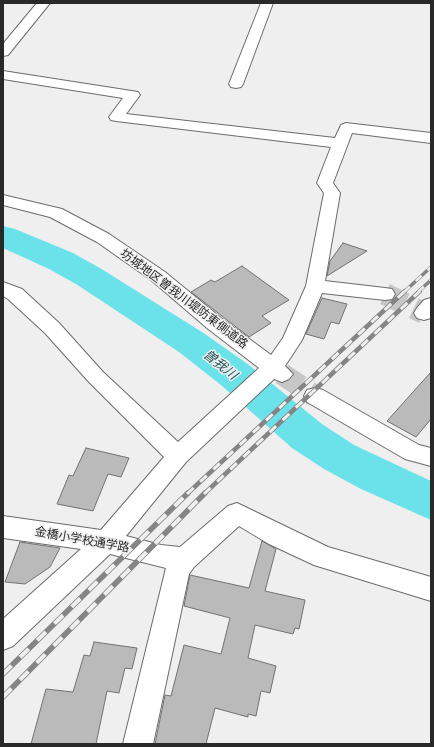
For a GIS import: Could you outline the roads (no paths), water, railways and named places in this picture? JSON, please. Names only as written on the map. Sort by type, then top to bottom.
[{"type":"street","points":[[3,52],[44,3]]},
{"type":"street","points":[[236,84],[267,3]]},
{"type":"street","points":[[3,75],[133,95],[116,118],[341,143]]},
{"type":"street","points":[[3,637],[106,542],[182,452],[273,372],[292,340],[315,286],[332,193],[325,183],[346,128],[431,138]]},
{"type":"street","name":"坊城地区曽我川堤防東側道路","points":[[3,200],[56,213],[103,238],[158,276],[273,372]]},
{"type":"street","points":[[315,286],[385,294]]},
{"type":"street","points":[[3,288],[15,294],[52,328],[96,377],[182,452]]},
{"type":"street","points":[[315,396],[413,453],[431,457]]},
{"type":"street","points":[[138,744],[177,571],[185,559],[237,513],[278,536],[323,557],[431,589]]},
{"type":"street","name":"金橋小学校通学路","points":[[3,527],[106,542],[161,556],[185,559]]},
{"type":"waterway","name":"曽我川","points":[[3,236],[61,261],[88,276],[192,343],[235,375],[307,436],[339,457],[431,501]]},
{"type":"tunnel","points":[[385,294],[424,313]]},
{"type":"tunnel","points":[[282,374],[315,396]]},
{"type":"railway","points":[[404,292],[431,267]]},
{"type":"railway","points":[[418,292],[431,280]]},
{"type":"railway","points":[[187,494],[405,291]]},
{"type":"railway","points":[[204,494],[420,291]]},
{"type":"railway","points":[[3,674],[188,493]]},
{"type":"railway","points":[[3,697],[204,494]]}]
